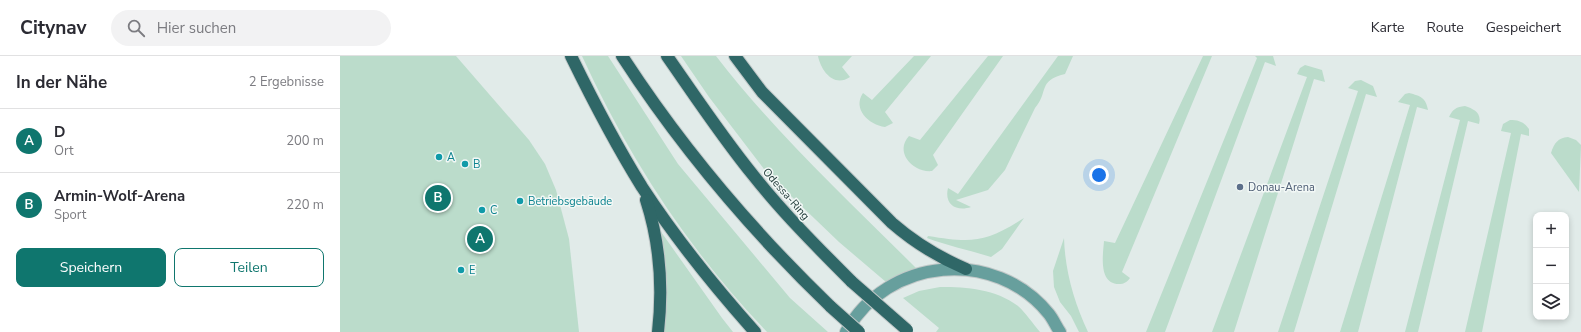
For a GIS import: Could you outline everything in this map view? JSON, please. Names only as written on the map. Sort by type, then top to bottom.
[{"type":"highway","points":[[571,56],[612,135],[642,187],[697,264],[755,332]]},
{"type":"highway","points":[[622,56],[688,150],[728,200],[786,264],[859,332]]},
{"type":"highway","name":"Odessa-Ring","points":[[667,56],[720,132],[754,176],[808,238],[852,282],[908,331]]},
{"type":"highway","points":[[735,56],[762,92],[892,223],[910,238],[940,258],[966,269]]},
{"type":"highway","points":[[642,187],[652,219],[660,266],[661,292],[658,332]]},
{"type":"main road","points":[[846,332],[854,318],[876,296],[903,279],[934,270],[966,269],[990,274],[1023,290],[1049,314],[1060,332]]},
{"type":"green space","points":[[340,56],[456,56],[529,140],[545,164],[556,190],[569,239],[579,332],[340,332]]},
{"type":"green space","points":[[582,56],[608,56],[678,164],[790,298],[828,332],[767,332],[739,301],[687,236],[640,167],[600,94]]},
{"type":"green space","points":[[681,56],[716,56],[763,113],[788,140],[918,270],[886,282],[839,242],[767,173],[709,97]]},
{"type":"green space","points":[[818,56],[852,56],[842,67],[850,77],[844,80],[839,80],[829,76],[822,67]]},
{"type":"green space","points":[[914,56],[931,56],[885,112],[893,123],[885,127],[879,126],[868,120],[861,110],[860,105],[860,99],[863,93],[872,100]]},
{"type":"green space","points":[[988,56],[1003,56],[933,155],[938,165],[932,171],[918,169],[912,165],[905,155],[905,142],[909,136],[920,140]]},
{"type":"green space","points":[[1058,56],[1073,56],[1065,74],[1050,80],[1047,84],[1042,97],[1035,108],[1005,170],[988,190],[956,200],[971,207],[961,208],[952,205],[947,194],[948,188],[958,194]]},
{"type":"green space","points":[[1203,56],[1212,56],[1122,272],[1130,278],[1127,282],[1122,284],[1112,283],[1105,274],[1103,267],[1104,241],[1115,243]]},
{"type":"green space","points":[[1255,56],[1273,56],[1276,66],[1265,62],[1165,332],[1146,332],[1257,58]]},
{"type":"green space","points":[[1305,65],[1322,70],[1325,82],[1314,79],[1234,332],[1212,332],[1307,77],[1297,74],[1300,68]]},
{"type":"green space","points":[[1361,80],[1373,86],[1377,97],[1366,94],[1294,332],[1278,332],[1358,91],[1348,88],[1355,81]]},
{"type":"green space","points":[[1409,93],[1422,98],[1426,103],[1428,110],[1417,107],[1358,332],[1340,332],[1410,105],[1398,102],[1405,94]]},
{"type":"green space","points":[[1465,106],[1474,110],[1478,114],[1480,120],[1479,124],[1468,121],[1418,332],[1405,332],[1460,120],[1449,117],[1455,109]]},
{"type":"green space","points":[[1510,120],[1523,123],[1529,129],[1529,136],[1521,134],[1482,332],[1465,332],[1511,133],[1501,131],[1503,124]]},
{"type":"green space","points":[[1568,137],[1576,140],[1581,145],[1579,192],[1551,153],[1557,142]]},
{"type":"green space","points":[[1024,218],[1002,249],[991,257],[927,238],[928,236],[967,240],[988,237]]},
{"type":"green space","points":[[659,229],[722,318],[733,332],[664,332]]},
{"type":"green space","points":[[1064,238],[1066,262],[1071,286],[1078,309],[1088,332],[1079,332],[1071,316],[1060,302],[1054,287],[1053,271]]},
{"type":"green space","points":[[940,287],[981,290],[1009,300],[1027,315],[1040,332],[936,332],[939,328],[903,298],[919,291]]},
{"type":"place","name":"A","points":[[439,157]]},
{"type":"place","name":"B","points":[[465,164]]},
{"type":"place","name":"Donau-Arena","points":[[1240,187]]},
{"type":"place","name":"Armin-Wolf-Arena","points":[[438,198]]},
{"type":"place","name":"Betriebsgebäude","points":[[520,201]]},
{"type":"place","name":"C","points":[[482,210]]},
{"type":"place","name":"D","points":[[480,239]]},
{"type":"place","name":"E","points":[[461,270]]}]
